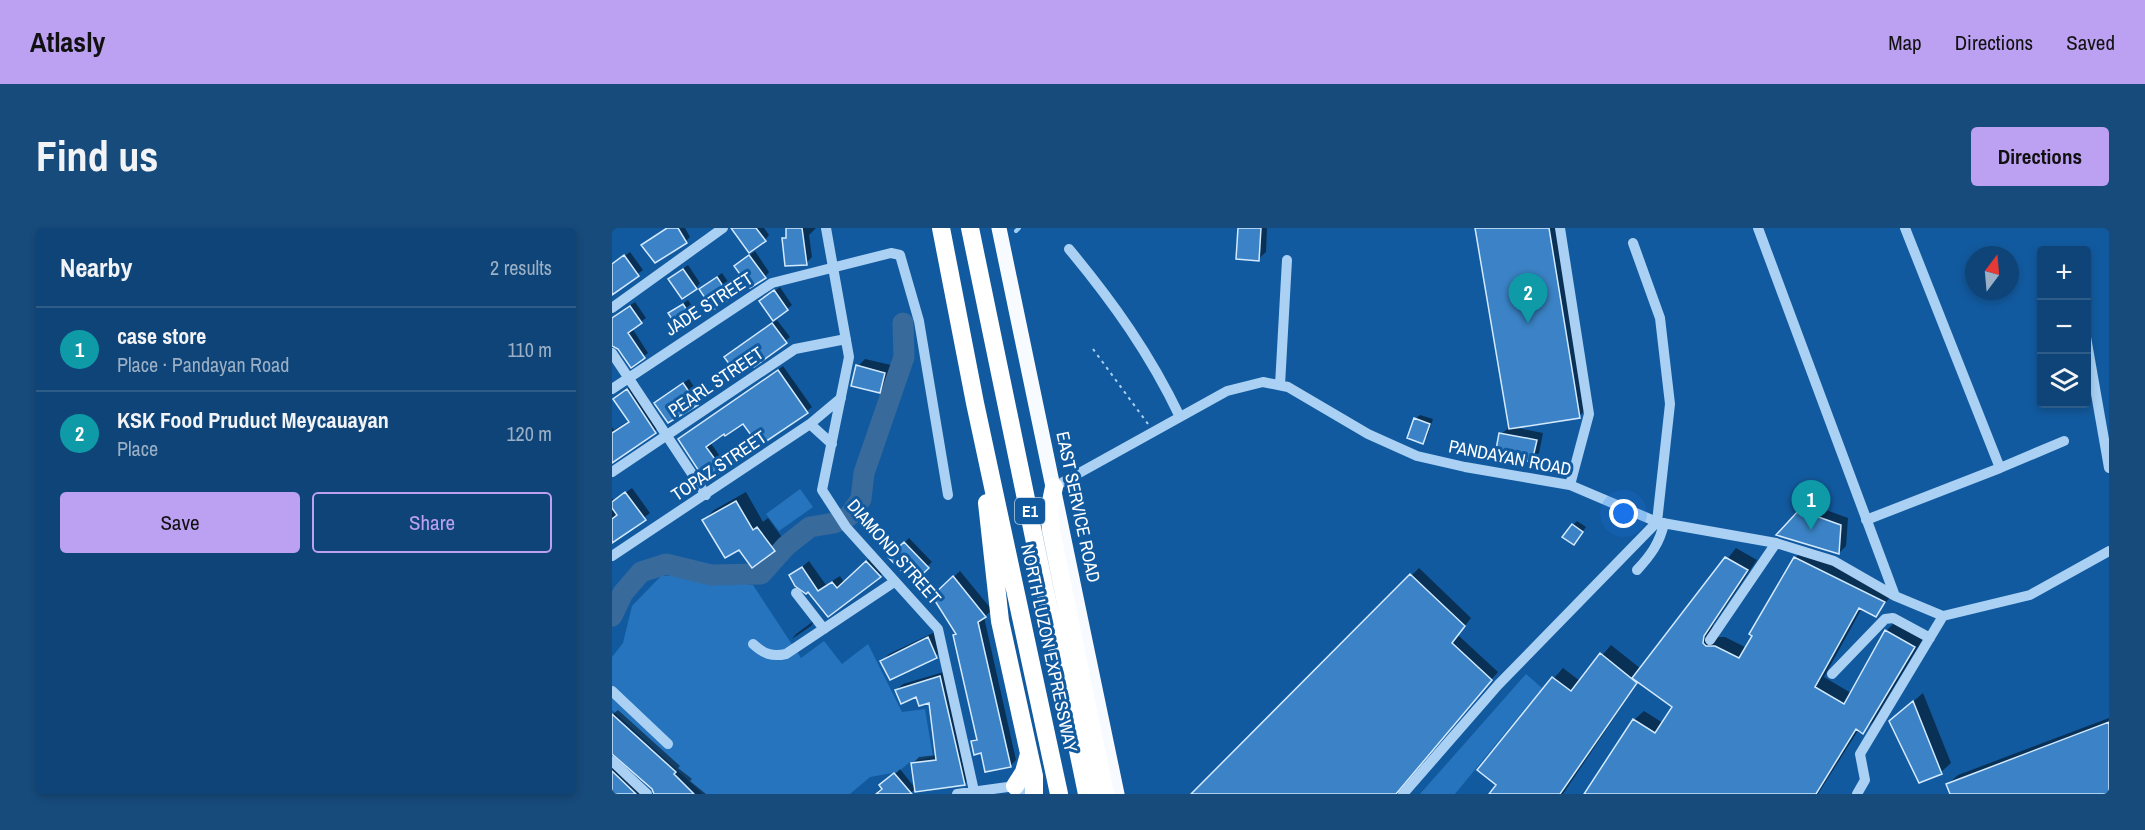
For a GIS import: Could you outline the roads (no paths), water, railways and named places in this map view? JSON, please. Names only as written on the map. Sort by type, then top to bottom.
[{"type":"highway","name":"NORTH LUZON EXPRESSWAY","points":[[941,228],[975,403],[1059,794]]},
{"type":"highway","name":"NORTH LUZON EXPRESSWAY","points":[[970,228],[1087,794]]},
{"type":"highway","points":[[975,403],[1000,621],[1034,776],[1034,794]]},
{"type":"highway","points":[[1054,487],[1049,511],[1052,530],[1106,794]]},
{"type":"highway","points":[[1022,790],[1029,752]]},
{"type":"main road","name":"EAST SERVICE ROAD","points":[[999,228],[1117,794]]},
{"type":"street","points":[[612,308],[723,228]]},
{"type":"street","name":"DIAMOND STREET","points":[[826,228],[849,357],[822,490],[846,527],[938,629],[974,791]]},
{"type":"street","points":[[1560,228],[1589,414],[1570,485]]},
{"type":"street","points":[[1758,228],[1895,596]]},
{"type":"street","points":[[1905,228],[2000,468]]},
{"type":"street","points":[[1633,243],[1660,318],[1670,404],[1660,523],[1661,537],[1651,556],[1637,570]]},
{"type":"street","points":[[1069,249],[1120,311],[1157,369],[1180,417]]},
{"type":"street","name":"JADE STREET","points":[[612,389],[772,283],[891,253],[900,255],[919,321],[948,495]]},
{"type":"street","points":[[1280,385],[1287,260]]},
{"type":"street","name":"PEARL STREET","points":[[612,472],[795,349],[846,339]]},
{"type":"street","points":[[612,353],[668,434],[706,495]]},
{"type":"street","points":[[2089,354],[2109,468]]},
{"type":"street","name":"PANDAYAN ROAD","points":[[1054,487],[1227,390],[1263,382],[1288,387],[1368,434],[1417,456],[1465,467],[1570,485],[1660,523],[1776,543],[1834,561],[1895,596],[1943,616]]},
{"type":"street","name":"TOPAZ STREET","points":[[612,556],[810,424],[841,398]]},
{"type":"street","points":[[810,424],[832,444]]},
{"type":"street","points":[[1866,520],[2064,441]]},
{"type":"street","points":[[1403,794],[1498,685],[1660,523]]},
{"type":"street","points":[[1710,640],[1776,543]]},
{"type":"street","points":[[1857,794],[1865,780],[1860,754],[1943,616],[2030,595],[2109,551]]},
{"type":"street","points":[[753,644],[761,652],[774,657],[786,654],[894,582]]},
{"type":"street","points":[[796,593],[824,629]]},
{"type":"street","points":[[1832,674],[1885,619],[1893,618],[1930,638]]},
{"type":"street","points":[[612,691],[668,744]]},
{"type":"street","points":[[612,761],[647,794]]},
{"type":"street","points":[[957,794],[974,791],[1022,790]]},
{"type":"waterway","points":[[1016,231],[1019,228]]},
{"type":"waterway","points":[[612,616],[623,593],[641,572],[666,564],[711,575],[761,574],[786,546],[810,527],[834,523],[849,516],[861,499],[864,473],[904,357],[903,323]]},
{"type":"place","name":"KSK Food Pruduct Meycauayan","points":[[1528,323]]},
{"type":"place","name":"case store","points":[[1811,530]]}]
